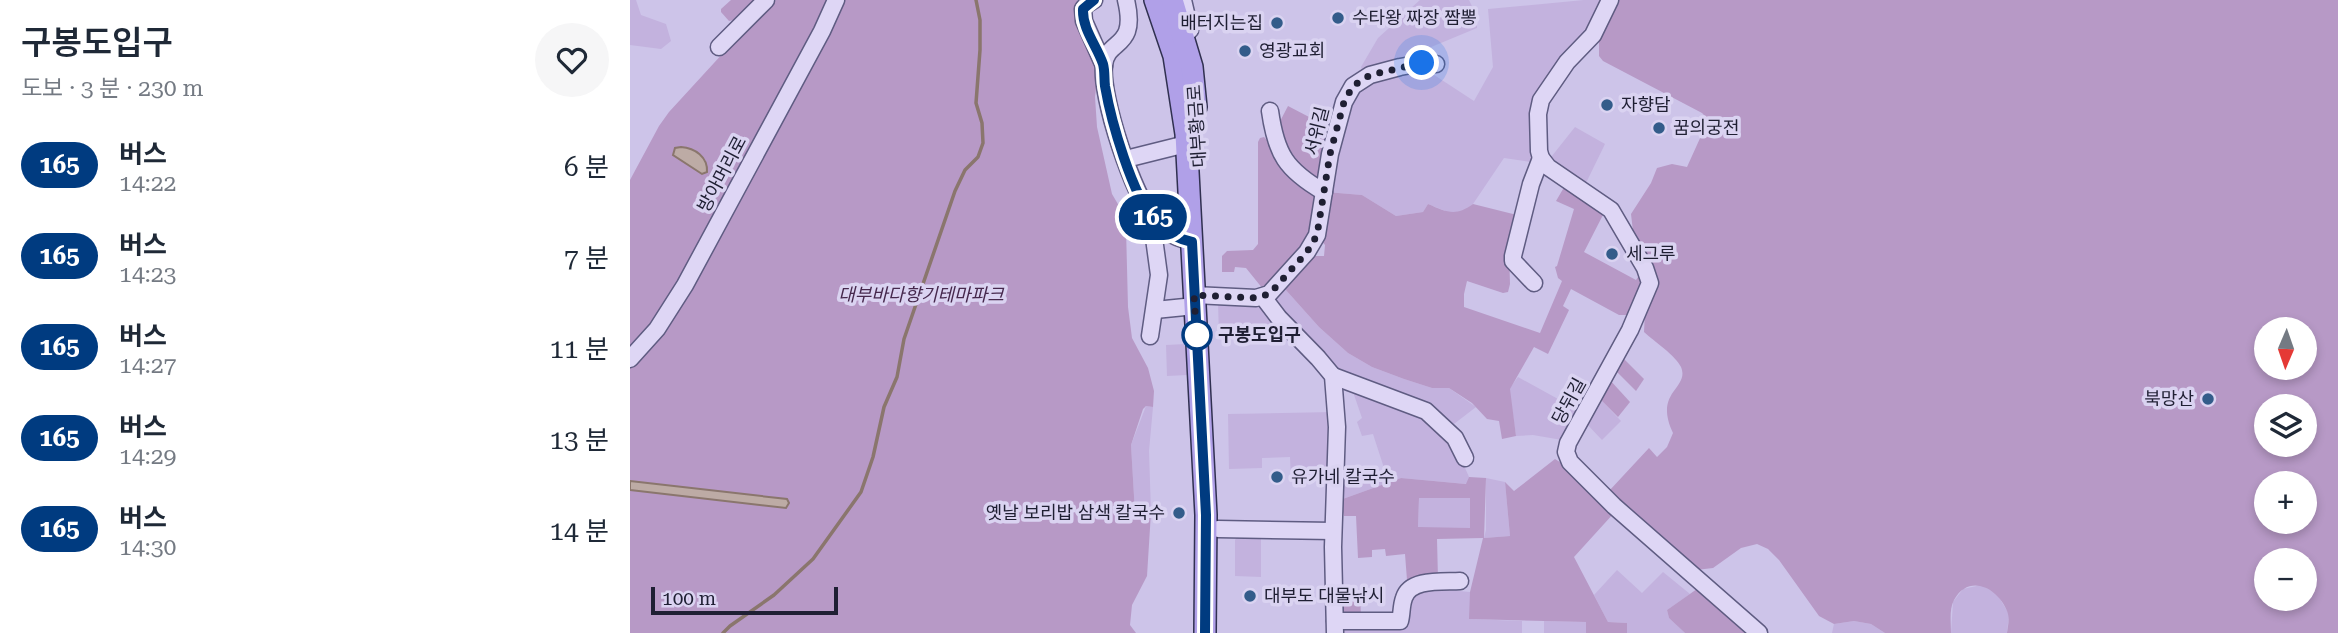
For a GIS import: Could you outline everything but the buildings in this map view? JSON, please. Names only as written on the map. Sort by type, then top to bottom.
[{"type":"main road","name":"대부황금로","points":[[1161,4],[1192,66],[1206,515],[1205,633]]},
{"type":"main road","name":"대부황금로","points":[[1161,4],[1179,82],[1186,144],[1192,242],[1219,529],[1216,633]]},
{"type":"street","points":[[719,47],[766,0]]},
{"type":"street","name":"방아머리로","points":[[630,359],[657,329],[685,285],[826,24],[836,0]]},
{"type":"street","points":[[1094,0],[1086,5],[1083,14],[1104,66],[1108,99],[1139,194],[1152,216],[1167,231],[1192,242]]},
{"type":"street","points":[[1104,66],[1107,55],[1121,43],[1129,28],[1126,0]]},
{"type":"street","points":[[1183,0],[1193,44],[1192,66]]},
{"type":"street","points":[[1534,283],[1513,261],[1513,256],[1531,184],[1541,158],[1538,132],[1541,100],[1567,62],[1593,35],[1610,0]]},
{"type":"street","name":"서위길","points":[[1262,297],[1273,290],[1313,243],[1319,225],[1328,164],[1340,116],[1353,86],[1370,75],[1400,66],[1436,64]]},
{"type":"street","name":"서위길","points":[[1270,111],[1276,143],[1285,163],[1324,192]]},
{"type":"street","name":"대부황금로","points":[[1126,159],[1186,144]]},
{"type":"street","name":"당뒤길","points":[[1541,158],[1548,167],[1611,210],[1645,268],[1650,283],[1630,330],[1568,443],[1567,457],[1614,506],[1759,633]]},
{"type":"street","points":[[1150,337],[1159,275],[1152,216]]},
{"type":"street","points":[[1155,310],[1199,299],[1262,297],[1333,376],[1426,411],[1448,429],[1465,458]]},
{"type":"street","points":[[1333,376],[1337,427],[1333,531],[1335,627],[1399,621],[1403,600],[1411,588],[1425,583],[1460,581]]},
{"type":"street","points":[[1219,529],[1333,531]]},
{"type":"shaded area","points":[[630,0],[636,0],[641,15],[666,24],[671,41],[661,49],[630,45]]},
{"type":"shaded area","points":[[1420,0],[1469,0],[1477,17],[1477,28],[1363,73],[1361,67],[1378,38]]},
{"type":"shaded area","points":[[1605,0],[1584,37],[1548,83],[1535,155],[1531,162],[1504,158],[1473,204],[1464,211],[1450,213],[1428,204],[1423,212],[1396,216],[1362,195],[1326,192],[1343,114],[1363,81],[1425,69],[1474,101],[1493,67],[1488,9]]},
{"type":"shaded area","points":[[1575,127],[1605,144],[1585,185],[1548,161]]},
{"type":"shaded area","points":[[681,147],[700,154],[707,172],[702,174],[673,155],[675,148]]},
{"type":"shaded area","points":[[1286,281],[1285,289],[1319,327],[1348,353],[1372,367],[1404,379],[1432,388],[1449,388],[1476,407],[1450,427],[1341,376],[1271,301]]},
{"type":"shaded area","points":[[1259,301],[1284,334],[1219,336],[1218,302]]},
{"type":"shaded area","points":[[1186,344],[1187,375],[1167,376],[1166,345]]},
{"type":"shaded area","points":[[1518,377],[1578,410],[1562,440],[1533,435],[1516,436],[1509,389]]},
{"type":"shaded area","points":[[1351,386],[1413,408],[1452,438],[1469,477],[1467,484],[1401,478],[1340,500],[1340,479],[1347,474],[1349,481],[1385,471],[1373,434],[1362,436],[1357,422],[1362,418]]},
{"type":"shaded area","points":[[1599,398],[1621,421],[1602,440],[1585,422]]},
{"type":"shaded area","points":[[1146,406],[1153,407],[1149,451],[1151,512],[1135,513],[1131,445]]},
{"type":"shaded area","points":[[1333,412],[1330,480],[1291,481],[1290,457],[1262,458],[1262,468],[1229,469],[1228,414]]},
{"type":"shaded area","points":[[1486,478],[1505,482],[1510,536],[1484,538]]},
{"type":"shaded area","points":[[630,481],[787,499],[789,503],[786,508],[630,490]]},
{"type":"shaded area","points":[[1419,498],[1471,498],[1470,528],[1418,528]]},
{"type":"shaded area","points":[[1237,537],[1261,537],[1261,577],[1235,576]]},
{"type":"shaded area","points":[[1617,570],[1642,593],[1663,572],[1690,594],[1667,610],[1669,618],[1685,633],[1627,633],[1627,623],[1608,622],[1594,595]]},
{"type":"shaded area","points":[[1981,585],[1997,594],[2009,614],[2007,633],[1951,633],[1953,602],[1963,589]]},
{"type":"shaded area","points":[[1425,588],[1470,592],[1470,619],[1522,621],[1522,633],[1339,633],[1339,626],[1405,626],[1408,598]]},
{"type":"shaded area","points":[[1544,621],[1586,622],[1586,633],[1544,633]]},
{"type":"shaded area","points":[[1854,621],[1871,624],[1885,633],[1832,633],[1834,624]]},
{"type":"green space","points":[[731,0],[754,0],[734,20],[729,21],[721,9]]},
{"type":"green space","points":[[776,0],[829,0],[665,306],[630,350],[630,180],[669,112],[747,27]],"holes":[[[690,148],[706,161],[702,174],[673,155]]]},
{"type":"green space","name":"대부바다향기테마파크","points":[[842,0],[1077,0],[1077,11],[1098,72],[1095,97],[1097,127],[1112,194],[1122,211],[1126,228],[1128,307],[1132,338],[1148,368],[1154,391],[1153,407],[1146,406],[1143,409],[1131,445],[1135,513],[1151,512],[1147,576],[1132,605],[1130,625],[1136,633],[630,633],[630,368],[668,327]]},
{"type":"green space","points":[[1616,0],[2338,0],[2338,633],[2007,633],[2008,616],[2003,603],[1990,590],[1975,586],[1967,587],[1954,600],[1951,633],[1885,633],[1871,624],[1854,621],[1834,624],[1819,616],[1779,560],[1768,549],[1757,544],[1741,548],[1713,568],[1696,570],[1609,491],[1649,448],[1657,457],[1667,447],[1673,433],[1667,408],[1682,374],[1675,358],[1644,332],[1648,303],[1631,214],[1651,183],[1657,168],[1672,164],[1687,167],[1707,118],[1603,61],[1599,56],[1599,39]]},
{"type":"green space","points":[[1288,106],[1334,130],[1318,182],[1288,159],[1276,129]]},
{"type":"green space","points":[[1264,137],[1318,193],[1312,237],[1263,289],[1246,268],[1235,267],[1234,272],[1222,272],[1222,256],[1227,251],[1253,250],[1258,244],[1258,142]]},
{"type":"green space","points":[[1566,184],[1605,211],[1584,252],[1636,280],[1642,271],[1644,278],[1629,315],[1619,315],[1571,289],[1563,306],[1569,310],[1548,354],[1534,347],[1510,389],[1516,436],[1502,439],[1499,421],[1487,419],[1472,403],[1449,388],[1432,388],[1404,379],[1372,367],[1348,353],[1319,327],[1285,289],[1284,286],[1310,256],[1324,256],[1325,245],[1320,239],[1326,192],[1362,195],[1396,216],[1423,212],[1428,204],[1456,212],[1473,204],[1517,215],[1509,252],[1508,292],[1503,293],[1467,281],[1464,307],[1540,333],[1562,281],[1558,278],[1555,267],[1574,209],[1556,201]]},
{"type":"green space","points":[[1621,356],[1644,379],[1636,391],[1614,369]]},
{"type":"green space","points":[[1609,379],[1630,402],[1618,417],[1599,398]]},
{"type":"green space","points":[[1555,459],[1571,469],[1614,513],[1574,557],[1608,622],[1627,623],[1627,633],[1586,633],[1586,622],[1469,619],[1470,592],[1483,538],[1437,539],[1438,579],[1407,580],[1405,554],[1386,556],[1385,549],[1372,550],[1372,557],[1358,558],[1356,516],[1344,516],[1340,500],[1401,478],[1466,484],[1469,477],[1486,478],[1484,538],[1510,536],[1505,482],[1514,491]],"holes":[[[1419,498],[1470,498],[1470,528],[1418,527]]]},
{"type":"green space","points":[[1697,589],[1752,633],[1685,633],[1669,618],[1667,610]]},
{"type":"green space","points":[[1339,596],[1360,596],[1361,616],[1339,617]]},
{"type":"waterway","points":[[723,633],[774,595],[813,559],[861,492],[873,457],[884,407],[897,377],[904,339],[955,191],[965,170],[978,157],[983,143],[982,123],[976,103],[980,50],[980,20],[976,0]]},
{"type":"bus line","name":"165","points":[[1094,0],[1083,9],[1084,21],[1104,66],[1108,99],[1133,181],[1156,222],[1180,239],[1192,242],[1206,515],[1205,633]]},
{"type":"place","name":"수타왕 짜장 짬뽕","points":[[1338,18]]},
{"type":"place","name":"배터지는집","points":[[1277,23]]},
{"type":"place","name":"영광교회","points":[[1245,51]]},
{"type":"place","name":"자향담","points":[[1607,105]]},
{"type":"place","name":"꿈의궁전","points":[[1659,128]]},
{"type":"place","name":"세그루","points":[[1612,254]]},
{"type":"place","name":"구봉도입구","points":[[1197,335]]},
{"type":"place","name":"북망산","points":[[2208,399]]},
{"type":"place","name":"유가네 칼국수","points":[[1277,477]]},
{"type":"place","name":"옛날 보리밥 삼색 칼국수","points":[[1179,513]]},
{"type":"place","name":"대부도 대물낚시","points":[[1250,596]]},
{"type":"route","points":[[1197,335],[1197,342],[1194,295],[1256,298],[1269,294],[1313,243],[1322,213],[1330,154],[1344,102],[1353,86],[1370,75],[1422,63]]}]
